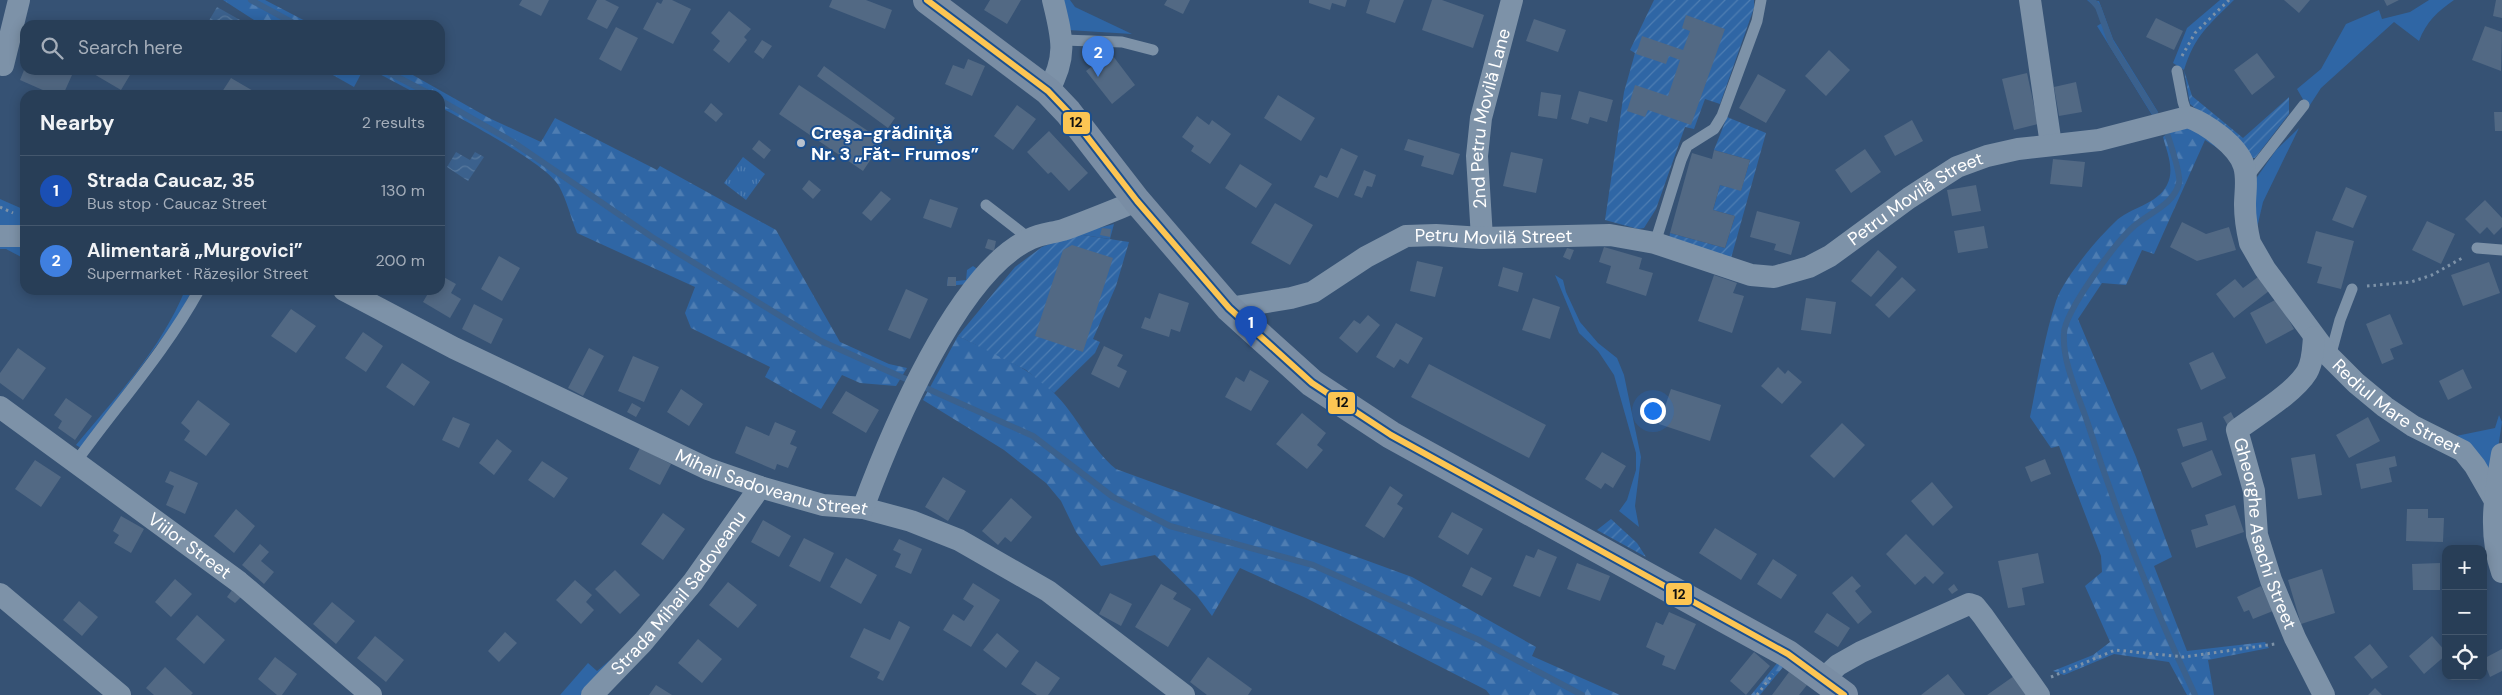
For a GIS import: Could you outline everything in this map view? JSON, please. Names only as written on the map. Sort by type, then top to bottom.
[{"type":"street","points":[[3,65],[19,0]]},
{"type":"street","points":[[928,0],[1048,91],[1068,112],[1137,201],[1229,308],[1312,383],[1391,435],[1772,645],[1834,687],[1838,665],[1861,652],[1969,604],[1975,606],[1983,616],[2035,690]]},
{"type":"street","points":[[1048,91],[1059,67],[1063,40],[1053,0]]},
{"type":"street","name":"2nd Petru Movilă Lane","points":[[1482,238],[1477,156],[1481,118],[1512,0]]},
{"type":"street","points":[[2030,0],[2051,145]]},
{"type":"street","points":[[2188,117],[2202,122],[2218,134],[2244,165],[2246,179],[2245,206],[2250,243],[2314,337]]},
{"type":"street","name":"Petru Movilă Street","points":[[1229,308],[1291,298],[1313,292],[1366,257],[1406,236],[1436,235],[1482,238],[1610,235],[1656,243],[1750,275],[1774,277],[1796,272],[1835,253],[1909,198],[1957,167],[1987,156],[2018,149],[2099,140],[2188,117]]},
{"type":"street","points":[[863,508],[876,473],[922,373],[942,335],[965,299],[994,266],[1010,251],[1030,239],[1086,222],[1137,201]]},
{"type":"street","points":[[0,236],[20,236]]},
{"type":"street","name":"Mihail Sadoveanu Street","points":[[353,295],[454,348],[699,465],[760,488],[822,505],[863,508],[911,521],[959,540],[1018,572],[1048,591],[1184,695]]},
{"type":"street","name":"Rediul Mare Street","points":[[2314,337],[2330,357],[2356,383],[2386,408],[2413,426],[2463,451],[2475,466],[2494,499]]},
{"type":"street","name":"Gheorghe Asachi Street","points":[[2314,337],[2312,358],[2307,372],[2291,390],[2237,430],[2254,491],[2257,535],[2271,580],[2295,638],[2324,695]]},
{"type":"street","name":"Viilor Street","points":[[0,407],[239,582],[371,695]]},
{"type":"street","points":[[2502,454],[2494,499],[2492,526],[2496,556],[2502,572]]},
{"type":"street","name":"Strada Mihail Sadoveanu","points":[[592,695],[643,642],[693,582],[760,488]]},
{"type":"street","points":[[0,594],[120,695]]},
{"type":"lane","points":[[1656,243],[1687,146],[1714,129],[1722,116],[1749,46],[1761,0]]},
{"type":"lane","points":[[1063,40],[1122,42],[1153,50]]},
{"type":"lane","points":[[2177,71],[2181,96],[2188,117]]},
{"type":"lane","points":[[2246,179],[2304,105]]},
{"type":"lane","points":[[986,205],[1030,239]]},
{"type":"lane","points":[[2477,248],[2502,250]]},
{"type":"lane","points":[[2330,357],[2340,320],[2352,290]]},
{"type":"lane","points":[[76,462],[141,378],[186,315],[196,295]]},
{"type":"path","points":[[2177,71],[2183,51],[2195,33],[2229,0]]},
{"type":"path","points":[[2352,290],[2375,285],[2411,282],[2432,275],[2477,248]]},
{"type":"path","points":[[2035,690],[2115,650],[2184,657],[2277,644]]},
{"type":"green space","points":[[223,0],[265,0],[303,20],[254,20]]},
{"type":"green space","points":[[1060,0],[1070,0],[1075,7],[1132,34],[1068,30]]},
{"type":"green space","points":[[1654,0],[1754,0],[1754,8],[1720,104],[1705,99],[1694,129],[1685,127],[1656,209],[1644,228],[1638,229],[1605,220],[1624,92],[1635,53],[1630,50]]},
{"type":"green space","points":[[2087,0],[2099,1],[2113,39],[2158,112],[2152,115],[2097,26],[2102,23],[2095,7]]},
{"type":"green space","points":[[2220,0],[2234,0],[2198,39],[2184,70],[2173,63],[2187,28]]},
{"type":"green space","points":[[2429,0],[2454,0],[2433,18],[2425,28],[2419,41],[2394,22],[2321,88],[2308,108],[2297,89],[2321,69],[2346,24],[2379,10],[2382,19],[2410,12]]},
{"type":"green space","points":[[2184,70],[2192,96],[2243,138],[2289,97],[2289,114],[2255,158],[2248,158],[2222,129],[2190,104]]},
{"type":"green space","points":[[333,75],[360,75],[354,87]]},
{"type":"green space","points":[[381,75],[413,75],[439,90],[410,90]]},
{"type":"green space","points":[[445,93],[489,118],[541,142],[555,118],[657,170],[660,166],[776,230],[840,342],[889,364],[907,368],[896,386],[860,383],[842,375],[821,409],[765,377],[770,367],[691,328],[685,313],[695,287],[577,233],[559,186],[551,177],[523,155],[445,110]]},
{"type":"green space","points":[[1727,117],[1766,133],[1730,262],[1669,240],[1670,233],[1725,248],[1735,216],[1713,210],[1720,185],[1741,190],[1750,160],[1714,150]]},
{"type":"green space","points":[[2189,123],[2231,157],[2205,140],[2154,254],[2142,250],[2126,285],[2102,283],[2078,319],[2136,457],[2172,557],[2154,566],[2187,651],[2265,642],[2269,648],[2208,660],[2214,695],[2187,695],[2169,662],[2114,654],[2064,675],[2053,671],[2093,655],[2110,642],[2085,586],[2102,572],[2101,556],[2059,446],[2051,448],[2030,417],[2048,329],[2060,292],[2082,259],[2115,222],[2150,202],[2163,192],[2169,179],[2170,161],[2163,137],[2177,126]]},
{"type":"green space","points":[[2299,128],[2263,202],[2254,241],[2255,180],[2276,150]]},
{"type":"green space","points":[[743,157],[765,174],[746,200],[724,183]]},
{"type":"green space","points":[[0,199],[20,208],[20,230],[0,229]]},
{"type":"green space","points":[[1114,224],[1110,239],[1076,234]]},
{"type":"green space","points":[[1076,234],[1129,242],[1116,286],[1093,339],[1100,342],[1095,353],[1054,393],[1026,370],[958,336],[1015,267],[1042,247]]},
{"type":"green space","points":[[0,241],[20,241],[20,256],[6,249],[0,249]]},
{"type":"green space","points":[[973,266],[979,270],[968,284],[947,286],[948,277],[956,277],[956,281],[966,280],[967,270]]},
{"type":"green space","points":[[1555,275],[1563,280],[1566,292],[1580,322],[1598,343],[1617,358],[1624,375],[1641,457],[1635,506],[1639,527],[1619,511],[1627,500],[1636,470],[1636,453],[1614,375],[1598,351],[1579,333]]},
{"type":"green space","points":[[183,295],[190,295],[180,314],[81,448],[76,445],[151,352],[175,312]]},
{"type":"green space","points":[[958,336],[1008,360],[1043,383],[1062,401],[1091,441],[1116,469],[1412,577],[1536,647],[1532,656],[1620,695],[1490,695],[1486,690],[1306,598],[1240,568],[1212,616],[1197,596],[1155,555],[1101,566],[1076,532],[1061,501],[1046,483],[1004,450],[923,400]]},
{"type":"green space","points":[[2499,415],[2502,422],[2492,488],[2456,436],[2495,428]]},
{"type":"green space","points":[[1611,519],[1637,543],[1646,557],[1597,530]]},
{"type":"green space","points":[[622,650],[585,695],[560,695],[588,663],[597,671]]},
{"type":"green space","points":[[1778,662],[1784,666],[1760,695],[1751,695]]},
{"type":"water","points":[[217,7],[240,20],[209,20]]},
{"type":"water","points":[[456,152],[470,160],[475,152],[484,157],[468,181],[447,167]]},
{"type":"building","points":[[522,0],[549,0],[541,16],[519,5]]},
{"type":"building","points":[[597,0],[605,0],[619,7],[607,29],[587,19]]},
{"type":"building","points":[[663,0],[672,0],[691,9],[673,44],[643,29],[657,2],[661,4]]},
{"type":"building","points":[[832,0],[866,0],[892,10],[885,29],[829,7]]},
{"type":"building","points":[[990,0],[1021,0],[1007,24],[984,10]]},
{"type":"building","points":[[1167,0],[1190,0],[1183,14],[1164,5]]},
{"type":"building","points":[[1309,0],[1347,0],[1345,7],[1332,3],[1330,10],[1309,3]]},
{"type":"building","points":[[1370,0],[1404,0],[1395,23],[1366,13]]},
{"type":"building","points":[[1432,0],[1442,0],[1484,15],[1473,48],[1422,30]]},
{"type":"building","points":[[2284,0],[2310,0],[2299,13]]},
{"type":"building","points":[[2384,0],[2399,0],[2387,6]]},
{"type":"building","points":[[2496,0],[2502,0],[2502,18],[2493,16]]},
{"type":"building","points":[[729,11],[751,29],[744,37],[747,40],[729,63],[713,50],[720,41],[711,33]]},
{"type":"building","points":[[1686,15],[1725,29],[1691,125],[1648,110],[1645,117],[1627,111],[1635,85],[1668,96],[1680,60],[1669,56],[1666,64],[1636,54],[1642,36],[1683,50],[1690,31],[1682,28]]},
{"type":"building","points":[[2156,18],[2183,31],[2174,50],[2146,37]]},
{"type":"building","points":[[1534,19],[1566,30],[1558,52],[1526,41]]},
{"type":"building","points":[[2485,26],[2502,32],[2501,71],[2472,60]]},
{"type":"building","points":[[616,27],[638,38],[621,71],[599,59]]},
{"type":"building","points":[[762,40],[772,46],[763,59],[754,52]]},
{"type":"building","points":[[1829,50],[1850,70],[1826,96],[1805,76]]},
{"type":"building","points":[[1110,52],[1135,85],[1112,104],[1086,71]]},
{"type":"building","points":[[2257,53],[2275,77],[2252,95],[2234,70]]},
{"type":"building","points":[[968,59],[985,66],[972,96],[945,84],[953,65],[964,69]]},
{"type":"building","points":[[824,66],[895,118],[888,128],[817,76]]},
{"type":"building","points":[[2027,73],[2038,124],[2014,130],[2002,79]]},
{"type":"building","points":[[1758,74],[1786,90],[1766,123],[1739,108]]},
{"type":"building","points":[[22,75],[72,75],[65,90],[43,90],[20,80]]},
{"type":"building","points":[[96,75],[130,75],[121,90]]},
{"type":"building","points":[[231,78],[252,90],[223,90]]},
{"type":"building","points":[[2076,82],[2082,112],[2059,116],[2054,87]]},
{"type":"building","points":[[799,85],[883,141],[863,171],[779,114]]},
{"type":"building","points":[[1579,91],[1613,100],[1607,122],[1590,117],[1588,124],[1571,119]]},
{"type":"building","points":[[1541,92],[1561,95],[1557,119],[1538,116]]},
{"type":"building","points":[[1278,95],[1315,118],[1301,141],[1264,118]]},
{"type":"building","points":[[711,103],[723,114],[716,122],[704,112]]},
{"type":"building","points":[[1017,105],[1036,119],[1013,150],[994,136]]},
{"type":"building","points":[[2494,112],[2502,112],[2502,131],[2495,131]]},
{"type":"building","points":[[1197,116],[1209,125],[1212,120],[1231,134],[1210,164],[1191,151],[1194,146],[1182,137]]},
{"type":"building","points":[[1912,120],[1923,141],[1895,156],[1884,136]]},
{"type":"building","points":[[1049,131],[1088,173],[1069,191],[1051,172],[1048,174],[1027,152]]},
{"type":"building","points":[[1408,139],[1460,154],[1453,175],[1421,166],[1424,156],[1404,150]]},
{"type":"building","points":[[759,140],[771,150],[764,159],[752,149]]},
{"type":"building","points":[[1341,148],[1358,156],[1338,198],[1314,187],[1320,175],[1327,178]]},
{"type":"building","points":[[1865,149],[1881,172],[1851,193],[1835,170]]},
{"type":"building","points":[[1714,150],[1750,160],[1741,191],[1720,185],[1713,210],[1735,216],[1725,248],[1670,233],[1692,153],[1712,159]]},
{"type":"building","points":[[1511,152],[1543,159],[1536,193],[1503,186]]},
{"type":"building","points":[[2053,159],[2085,162],[2082,187],[2050,184]]},
{"type":"building","points":[[1240,164],[1272,184],[1256,208],[1225,188]]},
{"type":"building","points":[[1364,170],[1376,175],[1372,187],[1367,186],[1362,198],[1354,195]]},
{"type":"building","points":[[809,180],[821,190],[813,199],[802,189]]},
{"type":"building","points":[[1976,185],[1981,211],[1952,216],[1947,190]]},
{"type":"building","points":[[2346,187],[2367,196],[2353,228],[2332,220]]},
{"type":"building","points":[[881,191],[891,199],[871,221],[862,213]]},
{"type":"building","points":[[930,199],[958,208],[951,228],[923,218]]},
{"type":"building","points":[[2485,200],[2502,218],[2502,227],[2494,235],[2487,227],[2480,234],[2465,219]]},
{"type":"building","points":[[1275,203],[1313,225],[1290,265],[1251,243]]},
{"type":"building","points":[[1757,211],[1800,222],[1791,255],[1774,250],[1776,244],[1750,237]]},
{"type":"building","points":[[2427,221],[2455,234],[2441,264],[2412,250]]},
{"type":"building","points":[[2182,222],[2206,234],[2229,227],[2236,250],[2197,261],[2170,247]]},
{"type":"building","points":[[1984,226],[1988,248],[1958,253],[1954,231]]},
{"type":"building","points":[[1102,228],[1111,229],[1110,237],[1100,235]]},
{"type":"building","points":[[2316,231],[2354,241],[2341,289],[2317,283],[2322,267],[2307,263]]},
{"type":"building","points":[[988,239],[996,241],[994,251],[985,248]]},
{"type":"building","points":[[1072,245],[1113,258],[1083,352],[1035,336],[1063,250]]},
{"type":"building","points":[[1604,247],[1642,258],[1639,269],[1653,273],[1646,296],[1606,283],[1611,266],[1599,262]]},
{"type":"building","points":[[1567,248],[1574,250],[1570,260],[1563,257]]},
{"type":"building","points":[[1878,250],[1897,267],[1871,297],[1851,281]]},
{"type":"building","points":[[499,256],[520,268],[502,301],[481,289]]},
{"type":"building","points":[[1417,261],[1443,267],[1435,297],[1410,291]]},
{"type":"building","points":[[2489,262],[2500,293],[2463,306],[2451,275]]},
{"type":"building","points":[[1503,267],[1523,273],[1518,292],[1498,286]]},
{"type":"building","points":[[1714,275],[1737,283],[1733,293],[1744,296],[1732,333],[1698,321]]},
{"type":"building","points":[[948,277],[956,277],[956,286],[947,286]]},
{"type":"building","points":[[1902,277],[1916,290],[1889,318],[1875,305]]},
{"type":"building","points":[[2258,277],[2269,291],[2234,318],[2216,294],[2235,279],[2243,288]]},
{"type":"building","points":[[445,278],[456,284],[451,293],[461,299],[450,318],[423,302],[427,295],[445,295]]},
{"type":"building","points":[[906,289],[928,299],[910,339],[888,330]]},
{"type":"building","points":[[1159,293],[1189,303],[1180,332],[1171,329],[1169,337],[1141,328],[1145,317],[1150,319]]},
{"type":"building","points":[[1533,298],[1560,307],[1550,339],[1522,330]]},
{"type":"building","points":[[1806,298],[1836,302],[1831,334],[1801,330]]},
{"type":"building","points":[[2277,299],[2294,329],[2266,344],[2250,313]]},
{"type":"building","points":[[474,304],[503,319],[491,344],[462,329]]},
{"type":"building","points":[[291,309],[316,326],[296,353],[271,336]]},
{"type":"building","points":[[2390,314],[2403,344],[2390,349],[2394,359],[2382,364],[2366,324]]},
{"type":"building","points":[[1368,315],[1380,325],[1357,353],[1339,338],[1354,320],[1360,324]]},
{"type":"building","points":[[1396,323],[1423,338],[1408,364],[1400,359],[1394,368],[1376,357]]},
{"type":"building","points":[[363,332],[383,346],[366,372],[345,358]]},
{"type":"building","points":[[1104,346],[1123,355],[1117,366],[1127,371],[1119,388],[1091,374]]},
{"type":"building","points":[[18,348],[46,368],[23,400],[0,383],[0,373]]},
{"type":"building","points":[[589,348],[604,356],[583,396],[568,388]]},
{"type":"building","points":[[2213,352],[2226,378],[2201,390],[2189,363]]},
{"type":"building","points":[[633,356],[659,367],[644,402],[618,391]]},
{"type":"building","points":[[402,363],[430,382],[414,406],[386,387]]},
{"type":"building","points":[[1429,364],[1546,425],[1529,458],[1411,397]]},
{"type":"building","points":[[1778,367],[1785,374],[1788,370],[1802,382],[1782,404],[1761,386]]},
{"type":"building","points":[[2463,369],[2472,388],[2448,400],[2439,381]]},
{"type":"building","points":[[1250,370],[1269,381],[1251,411],[1225,397],[1236,377],[1244,382]]},
{"type":"building","points":[[681,389],[703,404],[689,426],[667,412]]},
{"type":"building","points":[[1671,389],[1721,405],[1710,441],[1659,424]]},
{"type":"building","points":[[846,391],[879,410],[866,433],[832,413]]},
{"type":"building","points":[[66,398],[92,416],[75,440],[58,428],[62,421],[54,415]]},
{"type":"building","points":[[198,400],[230,424],[206,456],[184,440],[190,431],[181,423]]},
{"type":"building","points":[[632,403],[641,408],[636,417],[627,412]]},
{"type":"building","points":[[2231,412],[2236,422],[2228,426],[2223,417]]},
{"type":"building","points":[[1302,413],[1326,433],[1317,445],[1323,450],[1307,469],[1276,444]]},
{"type":"building","points":[[453,417],[470,424],[459,448],[442,440]]},
{"type":"building","points":[[2368,417],[2380,441],[2349,458],[2336,435]]},
{"type":"building","points":[[775,422],[796,431],[790,444],[797,447],[788,468],[777,464],[775,470],[735,453],[746,426],[769,436]]},
{"type":"building","points":[[2202,422],[2207,440],[2183,447],[2177,429]]},
{"type":"building","points":[[1842,423],[1865,445],[1834,478],[1810,456]]},
{"type":"building","points":[[497,439],[512,451],[494,475],[479,463]]},
{"type":"building","points":[[640,448],[671,464],[660,485],[629,469]]},
{"type":"building","points":[[2212,450],[2222,475],[2192,488],[2181,463]]},
{"type":"building","points":[[1602,452],[1626,466],[1613,488],[1605,483],[1601,489],[1585,479]]},
{"type":"building","points":[[2315,454],[2322,495],[2298,499],[2291,458]]},
{"type":"building","points":[[2395,456],[2397,466],[2389,468],[2392,482],[2361,489],[2356,464]]},
{"type":"building","points":[[2045,459],[2051,474],[2031,482],[2025,467]]},
{"type":"building","points":[[35,460],[61,477],[41,507],[15,489]]},
{"type":"building","points":[[542,461],[568,478],[554,498],[528,480]]},
{"type":"building","points":[[170,471],[198,483],[185,514],[166,505],[174,486],[165,482]]},
{"type":"building","points":[[943,477],[966,491],[948,521],[925,507]]},
{"type":"building","points":[[1932,482],[1953,507],[1933,526],[1911,501]]},
{"type":"building","points":[[1390,486],[1403,495],[1397,504],[1403,508],[1384,538],[1365,526]]},
{"type":"building","points":[[1011,498],[1032,517],[1011,542],[1005,537],[998,545],[982,531]]},
{"type":"building","points":[[2235,505],[2244,532],[2196,548],[2191,530],[2208,525],[2205,515]]},
{"type":"building","points":[[236,509],[255,526],[234,553],[214,536]]},
{"type":"building","points":[[2407,509],[2428,509],[2428,518],[2444,518],[2443,542],[2406,541]]},
{"type":"building","points":[[1452,512],[1483,529],[1468,555],[1438,537]]},
{"type":"building","points":[[663,513],[685,529],[663,560],[641,544]]},
{"type":"building","points":[[121,516],[144,529],[131,553],[114,543],[119,535],[113,531]]},
{"type":"building","points":[[763,520],[791,536],[779,557],[751,542]]},
{"type":"building","points":[[1715,528],[1757,554],[1741,580],[1699,553]]},
{"type":"building","points":[[1906,534],[1944,573],[1933,584],[1925,576],[1915,585],[1886,554]]},
{"type":"building","points":[[804,538],[834,553],[820,582],[789,566]]},
{"type":"building","points":[[899,539],[922,549],[911,574],[895,567],[901,554],[893,550]]},
{"type":"building","points":[[260,544],[269,552],[261,561],[274,572],[264,584],[242,565]]},
{"type":"building","points":[[1538,549],[1557,557],[1540,597],[1513,586],[1526,555],[1534,558]]},
{"type":"building","points":[[2038,553],[2044,583],[2022,588],[2025,605],[2008,608],[1998,561]]},
{"type":"building","points":[[846,558],[877,575],[861,604],[830,587]]},
{"type":"building","points":[[1773,559],[1797,575],[1781,599],[1757,584]]},
{"type":"building","points":[[1577,563],[1610,576],[1600,601],[1567,589]]},
{"type":"building","points":[[2440,563],[2440,590],[2413,590],[2412,564]]},
{"type":"building","points":[[1471,567],[1492,578],[1482,596],[1462,586]]},
{"type":"building","points":[[2322,569],[2335,613],[2301,624],[2288,580]]},
{"type":"building","points":[[615,570],[640,595],[620,614],[595,589]]},
{"type":"building","points":[[1852,576],[1861,586],[1855,591],[1872,612],[1858,624],[1832,593]]},
{"type":"building","points":[[175,579],[192,594],[171,617],[155,602]]},
{"type":"building","points":[[575,580],[592,595],[586,602],[594,610],[581,624],[556,600]]},
{"type":"building","points":[[728,582],[757,605],[738,628],[709,605]]},
{"type":"building","points":[[973,583],[1000,600],[971,647],[943,630],[953,614],[964,621],[974,606],[963,599]]},
{"type":"building","points":[[1161,584],[1177,593],[1173,599],[1191,609],[1168,647],[1135,627]]},
{"type":"building","points":[[1954,584],[1958,590],[1952,594],[1948,589]]},
{"type":"building","points":[[2261,586],[2273,611],[2253,619],[2249,610],[2244,612],[2237,597]]},
{"type":"building","points":[[232,590],[241,597],[235,603],[227,597]]},
{"type":"building","points":[[1110,593],[1132,604],[1121,626],[1099,614]]},
{"type":"building","points":[[79,601],[98,617],[82,636],[63,620]]},
{"type":"building","points":[[332,602],[355,621],[336,644],[313,624]]},
{"type":"building","points":[[1669,612],[1696,624],[1675,670],[1662,665],[1665,656],[1646,647],[1656,622],[1663,625]]},
{"type":"building","points":[[1827,613],[1850,628],[1838,647],[1814,632]]},
{"type":"building","points":[[197,615],[225,640],[204,664],[176,639]]},
{"type":"building","points":[[899,621],[910,627],[883,681],[877,678],[880,672],[850,657],[864,628],[890,640]]},
{"type":"building","points":[[505,632],[517,643],[499,662],[488,651]]},
{"type":"building","points":[[997,633],[1019,651],[1006,668],[983,650]]},
{"type":"building","points":[[375,636],[404,660],[386,682],[357,658]]},
{"type":"building","points":[[2432,636],[2442,647],[2442,658],[2424,674],[2409,656]]},
{"type":"building","points":[[698,639],[722,659],[702,683],[678,663]]},
{"type":"building","points":[[2370,644],[2388,667],[2372,679],[2354,657]]},
{"type":"building","points":[[2502,649],[2502,671],[2490,677],[2487,669],[2487,657]]},
{"type":"building","points":[[1754,652],[1770,666],[1746,695],[1730,681]]},
{"type":"building","points":[[275,657],[297,674],[282,695],[277,695],[258,679]]},
{"type":"building","points":[[1208,657],[1252,689],[1248,695],[1207,695],[1190,682]]},
{"type":"building","points":[[1036,661],[1060,678],[1048,695],[1037,695],[1021,684]]},
{"type":"building","points":[[165,667],[193,693],[191,695],[154,695],[146,688]]},
{"type":"building","points":[[1789,672],[1807,685],[1799,695],[1772,695]]},
{"type":"building","points":[[1948,674],[1965,695],[1921,695]]},
{"type":"building","points":[[2014,676],[2028,695],[1987,695]]},
{"type":"building","points":[[656,685],[672,695],[649,695]]},
{"type":"building","points":[[2375,688],[2382,695],[2368,695]]},
{"type":"waterway","points":[[251,0],[288,20]]},
{"type":"waterway","points":[[2092,0],[2098,7],[2111,43],[2156,115]]},
{"type":"waterway","points":[[394,75],[422,90]]},
{"type":"waterway","points":[[445,103],[513,142],[652,237],[821,341],[1033,436],[1113,497],[1170,526],[1313,565],[1479,640],[1582,695]]},
{"type":"waterway","points":[[2168,136],[2179,173],[2179,183],[2176,191],[2166,203],[2139,222],[2125,235],[2092,277],[2067,323],[2064,333],[2064,344],[2071,378],[2123,526],[2150,594],[2195,695]]},
{"type":"transit line","name":"12","points":[[927,0],[1048,91],[1068,112],[1137,201],[1229,308],[1312,383],[1391,435],[1788,654],[1844,695]]},
{"type":"place","name":"Alimentară „Murgovici”","points":[[1098,77]]},
{"type":"place","name":"Creşa-grădiniţă Nr. 3 „Făt- Frumos”","points":[[801,143]]},
{"type":"place","name":"Strada Caucaz, 35","points":[[1251,347]]}]
